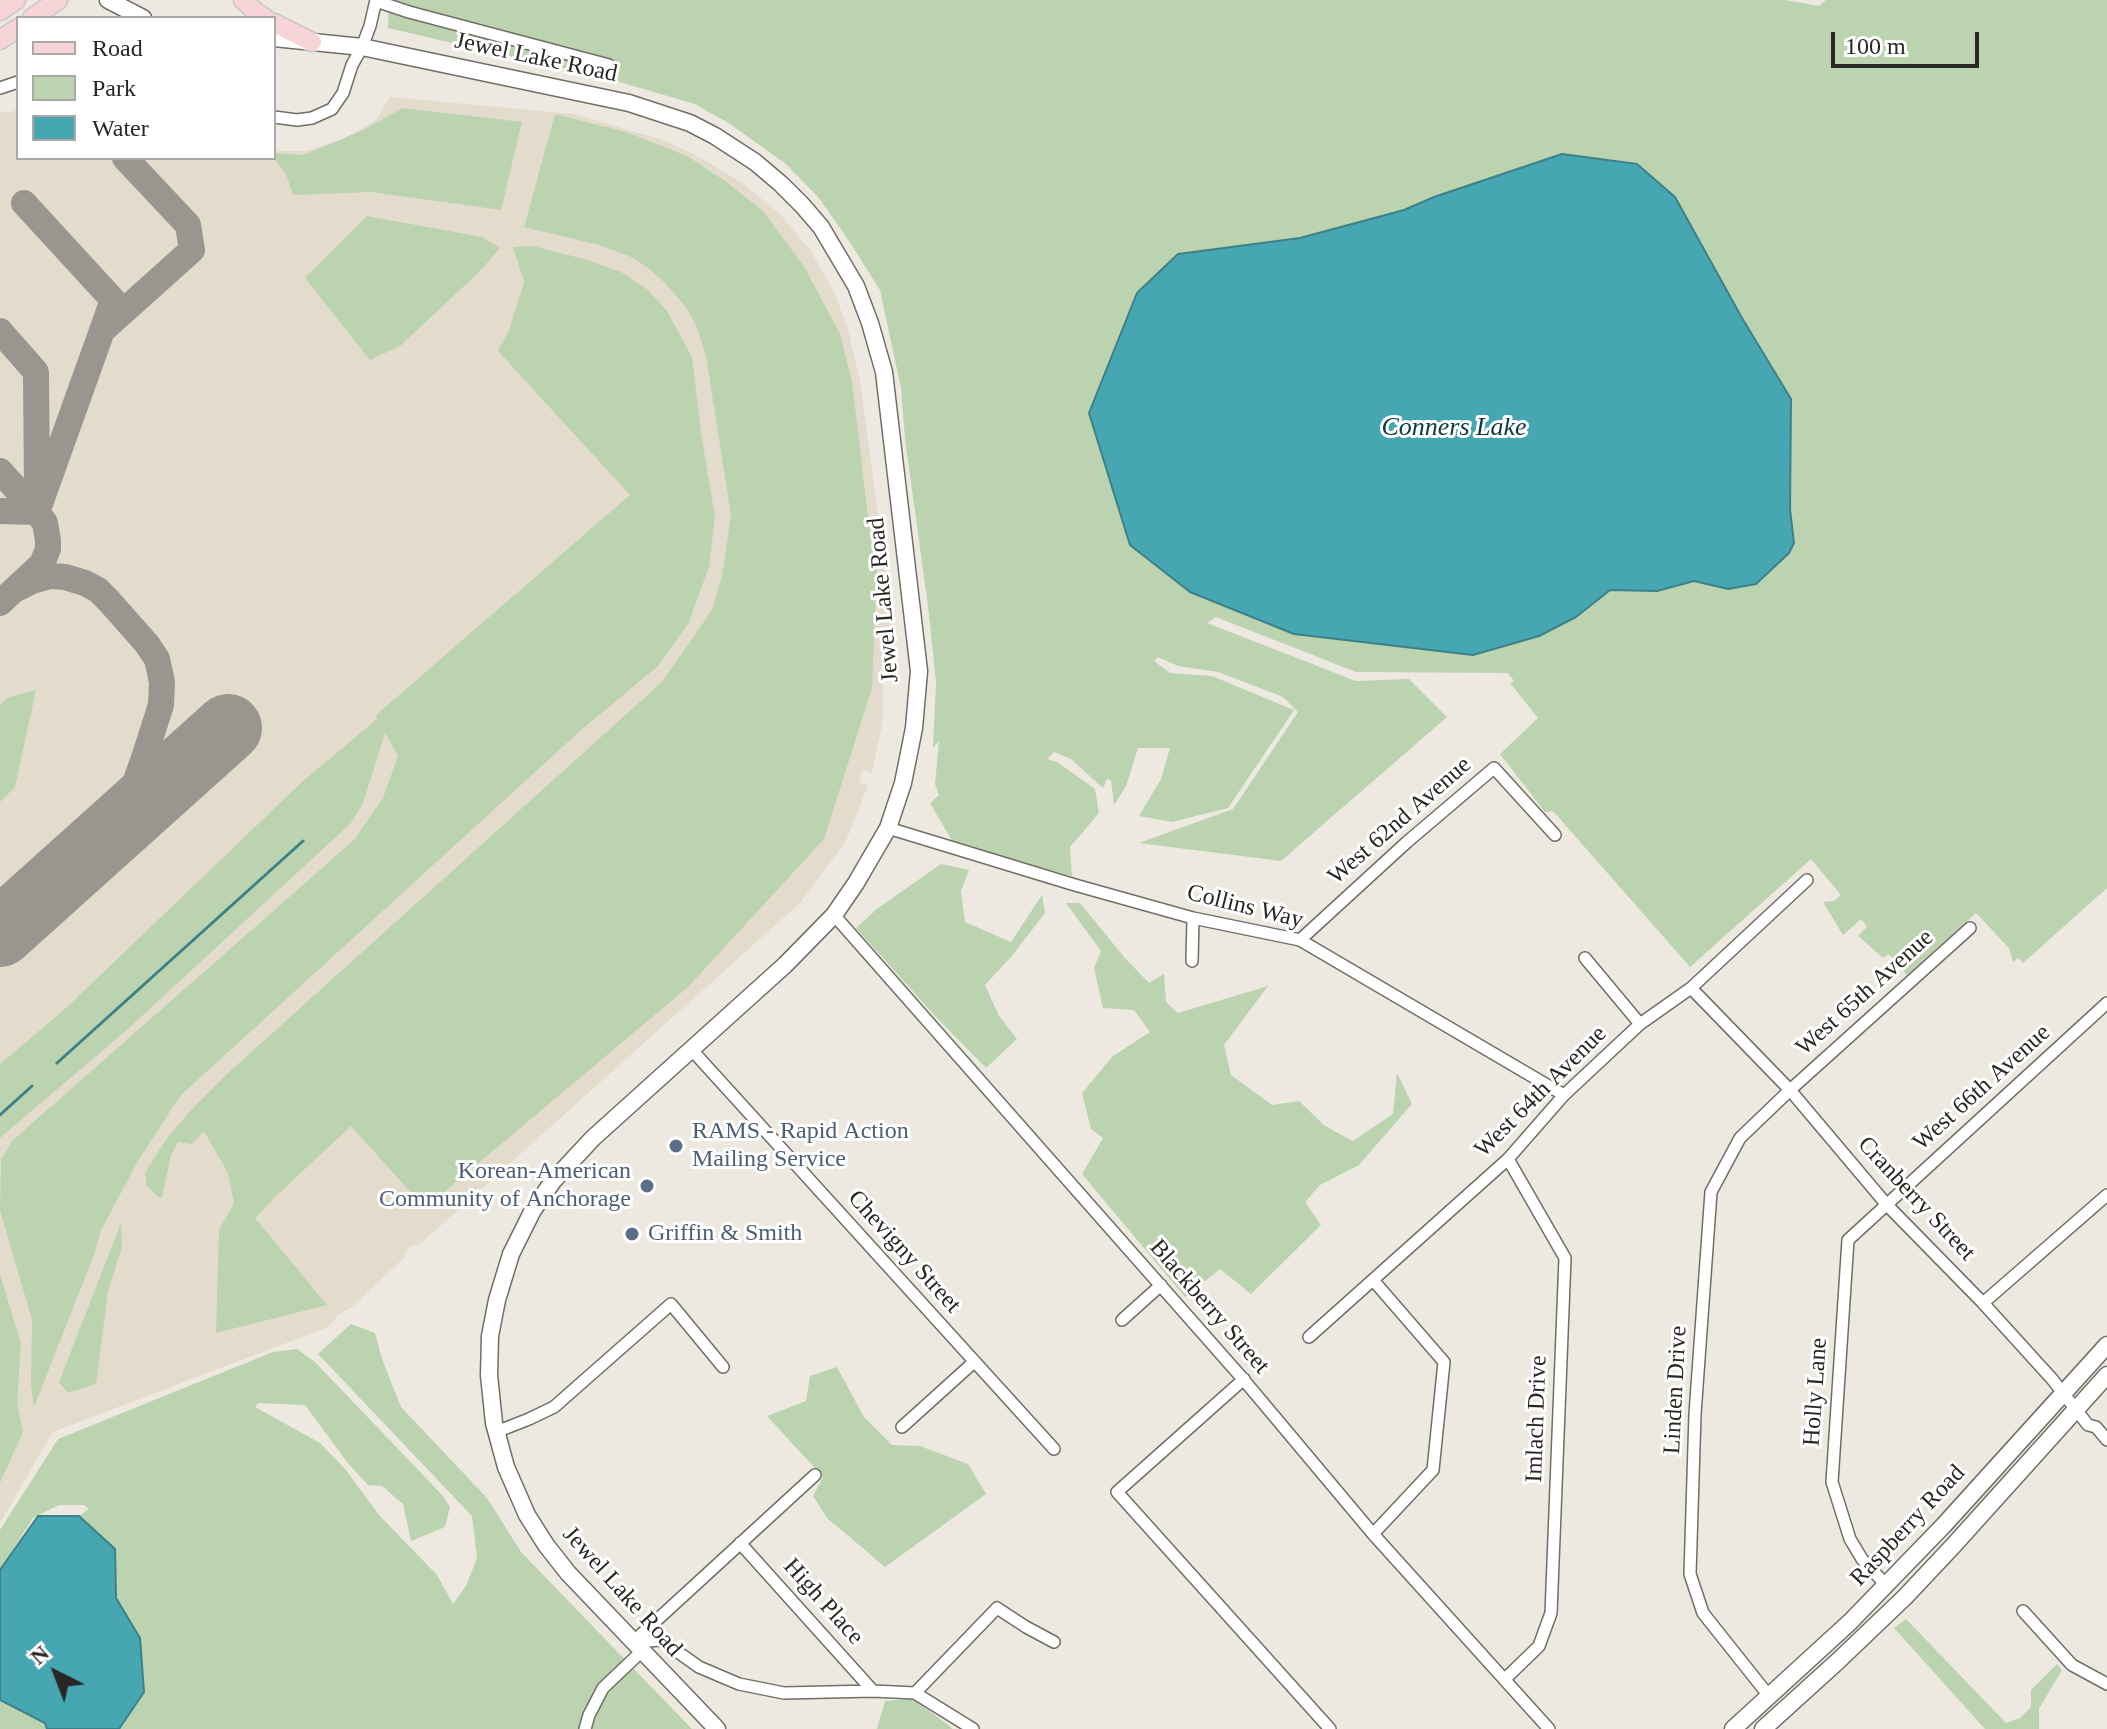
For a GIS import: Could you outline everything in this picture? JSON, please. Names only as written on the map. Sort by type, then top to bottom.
[{"type":"main road","points":[[0,11],[16,0]]},
{"type":"main road","points":[[35,16],[58,0]]},
{"type":"main road","points":[[108,0],[139,16]]},
{"type":"main road","points":[[243,0],[262,16]]},
{"type":"main road","points":[[276,24],[312,42]]},
{"type":"main road","name":"Jewel Lake Road","points":[[276,38],[362,47],[629,103],[690,123],[715,136],[755,162],[781,184],[821,227],[856,286],[884,372],[919,671],[914,728],[903,783],[888,828],[834,915],[785,965],[632,1101],[553,1181],[524,1228],[502,1281],[490,1336],[491,1407],[506,1467],[518,1497],[546,1545],[568,1573],[717,1729]]},
{"type":"main road","name":"Raspberry Road","points":[[1733,1729],[1850,1622],[1944,1525],[2107,1345]]},
{"type":"main road","name":"Raspberry Road","points":[[1763,1729],[1905,1597],[2107,1375]]},
{"type":"street","points":[[276,117],[312,118],[332,109],[343,93],[362,47],[376,0],[409,12],[609,65]]},
{"type":"street","name":"West 62nd Avenue","points":[[1300,940],[1494,768],[1555,835]]},
{"type":"street","name":"Collins Way","points":[[888,828],[1193,918],[1300,940],[1564,1095]]},
{"type":"street","name":"West 64th Avenue","points":[[1309,1337],[1508,1159],[1564,1095],[1640,1024],[1691,988],[1807,880]]},
{"type":"street","name":"Blackberry Street","points":[[834,915],[1244,1379],[1373,1534],[1549,1729]]},
{"type":"street","points":[[1192,961],[1193,918]]},
{"type":"street","name":"West 65th Avenue","points":[[1790,1090],[1970,928]]},
{"type":"street","points":[[1585,958],[1640,1024]]},
{"type":"street","name":"Cranberry Street","points":[[1691,988],[1790,1090],[1887,1205],[1983,1303],[2074,1410],[2107,1440]]},
{"type":"street","name":"West 66th Avenue","points":[[1887,1205],[2107,1003]]},
{"type":"street","name":"Chevigny Street","points":[[691,1049],[1054,1449]]},
{"type":"street","name":"Linden Drive","points":[[1769,1696],[1703,1613],[1690,1574],[1695,1414],[1711,1192],[1740,1138],[1790,1090]]},
{"type":"street","name":"Imlach Drive","points":[[1505,1679],[1539,1646],[1551,1613],[1565,1258],[1508,1159]]},
{"type":"street","points":[[1983,1303],[2107,1195]]},
{"type":"street","name":"Holly Lane","points":[[1886,1585],[1862,1559],[1850,1539],[1832,1482],[1848,1240],[1887,1205]]},
{"type":"street","points":[[1373,1280],[1444,1362],[1433,1470],[1373,1534]]},
{"type":"street","points":[[1122,1320],[1161,1285]]},
{"type":"street","points":[[496,1432],[554,1407],[671,1304],[723,1367]]},
{"type":"street","points":[[902,1427],[974,1362]]},
{"type":"street","points":[[1244,1379],[1117,1492],[1330,1729]]},
{"type":"street","points":[[585,1729],[603,1688],[638,1646],[740,1543],[815,1475]]},
{"type":"street","name":"High Place","points":[[740,1543],[873,1691]]},
{"type":"street","points":[[915,1693],[997,1608],[1054,1642]]},
{"type":"street","points":[[2023,1611],[2072,1665],[2107,1684]]},
{"type":"street","points":[[638,1646],[661,1640],[699,1667],[739,1684],[784,1693],[915,1693],[966,1727]]},
{"type":"shaded area","points":[[390,97],[574,114],[660,139],[690,152],[741,182],[780,214],[811,251],[835,294],[848,330],[860,380],[894,635],[884,638],[883,720],[872,773],[863,770],[859,783],[868,785],[846,841],[801,902],[418,1246],[414,1244],[405,1253],[406,1256],[352,1307],[338,1315],[328,1327],[53,1432],[0,1523],[0,112],[16,110],[16,160],[276,160],[276,151],[305,151],[336,142],[376,120]]},
{"type":"green space","points":[[389,0],[1785,0],[1819,6],[1826,0],[2107,0],[2107,888],[2023,963],[2018,958],[2013,962],[2009,948],[1976,913],[1907,975],[1889,954],[1883,958],[1858,936],[1867,927],[1861,919],[1843,935],[1823,902],[1834,901],[1841,895],[1811,859],[1690,967],[1553,811],[1545,812],[1500,754],[1538,718],[1510,683],[1514,681],[1508,673],[1356,672],[1216,617],[1207,623],[1356,681],[1409,679],[1447,717],[1281,861],[1139,843],[1233,809],[1298,712],[1283,697],[1218,672],[1178,666],[1158,657],[1154,661],[1170,673],[1212,676],[1294,710],[1228,808],[1172,822],[1139,816],[1161,779],[1170,748],[1138,748],[1126,786],[1114,805],[1111,780],[1107,779],[1103,788],[1071,759],[1054,752],[1047,759],[1057,762],[1095,789],[1099,813],[1070,847],[1072,876],[954,844],[930,803],[939,795],[935,784],[939,741],[933,748],[936,683],[901,388],[880,290],[851,244],[819,198],[786,164],[730,124],[695,104],[616,81],[388,28]]},
{"type":"green space","points":[[403,108],[522,122],[501,210],[371,192],[293,195],[286,174],[275,160],[276,153],[304,155],[361,131]]},
{"type":"green space","points":[[555,114],[626,132],[687,156],[763,211],[805,268],[840,334],[852,382],[874,566],[877,566],[872,688],[824,839],[688,987],[425,1208],[351,1126],[255,1218],[327,1305],[216,1333],[219,1230],[234,1203],[228,1173],[204,1131],[192,1144],[178,1142],[171,1155],[162,1198],[157,1196],[147,1186],[145,1173],[167,1138],[227,1074],[662,682],[712,610],[722,576],[731,515],[706,356],[696,325],[686,307],[664,282],[629,256],[599,245],[524,227]]},
{"type":"green space","points":[[367,216],[482,237],[500,248],[479,272],[400,346],[370,360],[305,278]]},
{"type":"green space","points":[[533,246],[621,272],[647,289],[667,311],[692,357],[715,517],[709,567],[688,624],[658,666],[580,731],[180,1096],[138,1161],[101,1230],[34,1407],[31,1384],[32,1320],[0,1210],[1,1160],[13,1140],[354,840],[383,798],[398,756],[385,733],[363,803],[351,823],[130,1027],[0,1138],[0,1064],[66,1008],[302,782],[377,719],[376,715],[630,495],[498,351],[509,330],[524,282],[513,247]]},
{"type":"green space","points":[[36,690],[15,787],[0,802],[0,705],[7,698]]},
{"type":"green space","points":[[941,864],[969,870],[961,891],[965,922],[1011,942],[1042,895],[1045,913],[985,985],[999,1016],[1017,1039],[986,1068],[856,928],[878,908]]},
{"type":"green space","points":[[1066,903],[1080,903],[1149,983],[1164,974],[1166,1002],[1178,1013],[1268,986],[1224,1045],[1231,1075],[1272,1105],[1299,1101],[1325,1126],[1353,1141],[1393,1114],[1397,1073],[1412,1104],[1359,1165],[1320,1185],[1305,1202],[1321,1225],[1251,1294],[1220,1269],[1185,1297],[1082,1174],[1103,1138],[1091,1129],[1082,1093],[1113,1056],[1150,1032],[1134,1010],[1103,1008],[1094,968],[1101,951]]},
{"type":"green space","points":[[121,1223],[122,1247],[108,1291],[96,1384],[68,1393],[59,1382]]},
{"type":"green space","points":[[0,1274],[21,1344],[17,1403],[23,1432],[0,1483]]},
{"type":"green space","points":[[351,1324],[375,1333],[401,1407],[487,1498],[521,1552],[692,1729],[119,1729],[144,1692],[140,1638],[116,1599],[115,1549],[79,1516],[89,1509],[84,1505],[59,1505],[33,1518],[0,1570],[0,1530],[58,1439],[273,1352],[297,1349],[315,1362],[443,1496],[450,1507],[445,1527],[411,1541],[403,1504],[382,1486],[368,1485],[305,1405],[258,1403],[255,1407],[320,1443],[346,1470],[379,1515],[437,1575],[453,1604],[466,1586],[477,1558],[472,1516],[318,1354]]},
{"type":"green space","points":[[837,1367],[864,1417],[892,1445],[920,1446],[968,1464],[986,1494],[885,1567],[827,1518],[813,1496],[823,1477],[767,1416],[806,1401],[810,1376]]},
{"type":"green space","points":[[1906,1619],[2006,1723],[2020,1718],[2031,1707],[2031,1690],[2057,1664],[2062,1670],[2039,1709],[2039,1729],[1985,1729],[1894,1628]]},
{"type":"green space","points":[[913,1699],[952,1729],[877,1729],[885,1701]]},
{"type":"green space","points":[[0,1700],[45,1723],[47,1729],[0,1729]]},
{"type":"water","name":"Conners Lake","points":[[1562,154],[1637,164],[1675,197],[1791,399],[1790,509],[1794,543],[1789,553],[1756,584],[1728,589],[1694,581],[1657,591],[1610,590],[1576,617],[1539,636],[1473,655],[1294,634],[1190,592],[1130,545],[1089,413],[1137,293],[1178,254],[1300,238],[1404,210]]},
{"type":"water","points":[[38,1516],[79,1516],[115,1549],[116,1598],[140,1638],[144,1692],[119,1729],[47,1729],[45,1723],[0,1700],[0,1570]]},
{"type":"waterway","points":[[57,1063],[303,841]]},
{"type":"waterway","points":[[0,1115],[32,1086]]},
{"type":"taxiway","points":[[105,328],[192,250],[188,225],[127,160]]},
{"type":"taxiway","points":[[24,203],[113,300],[37,512]]},
{"type":"taxiway","points":[[0,331],[36,372],[37,492]]},
{"type":"taxiway","points":[[0,471],[45,523],[48,540],[42,564],[0,603]]},
{"type":"taxiway","points":[[0,511],[37,512]]},
{"type":"taxiway","points":[[16,589],[50,576],[85,583],[109,601],[157,659],[162,682],[161,705],[120,825]]},
{"type":"runway","points":[[0,933],[228,728]]},
{"type":"place","name":"RAMS - Rapid Action Mailing Service","points":[[676,1146]]},
{"type":"place","name":"Korean-American Community of Anchorage","points":[[647,1186]]},
{"type":"place","name":"Griffin & Smith","points":[[632,1234]]}]
